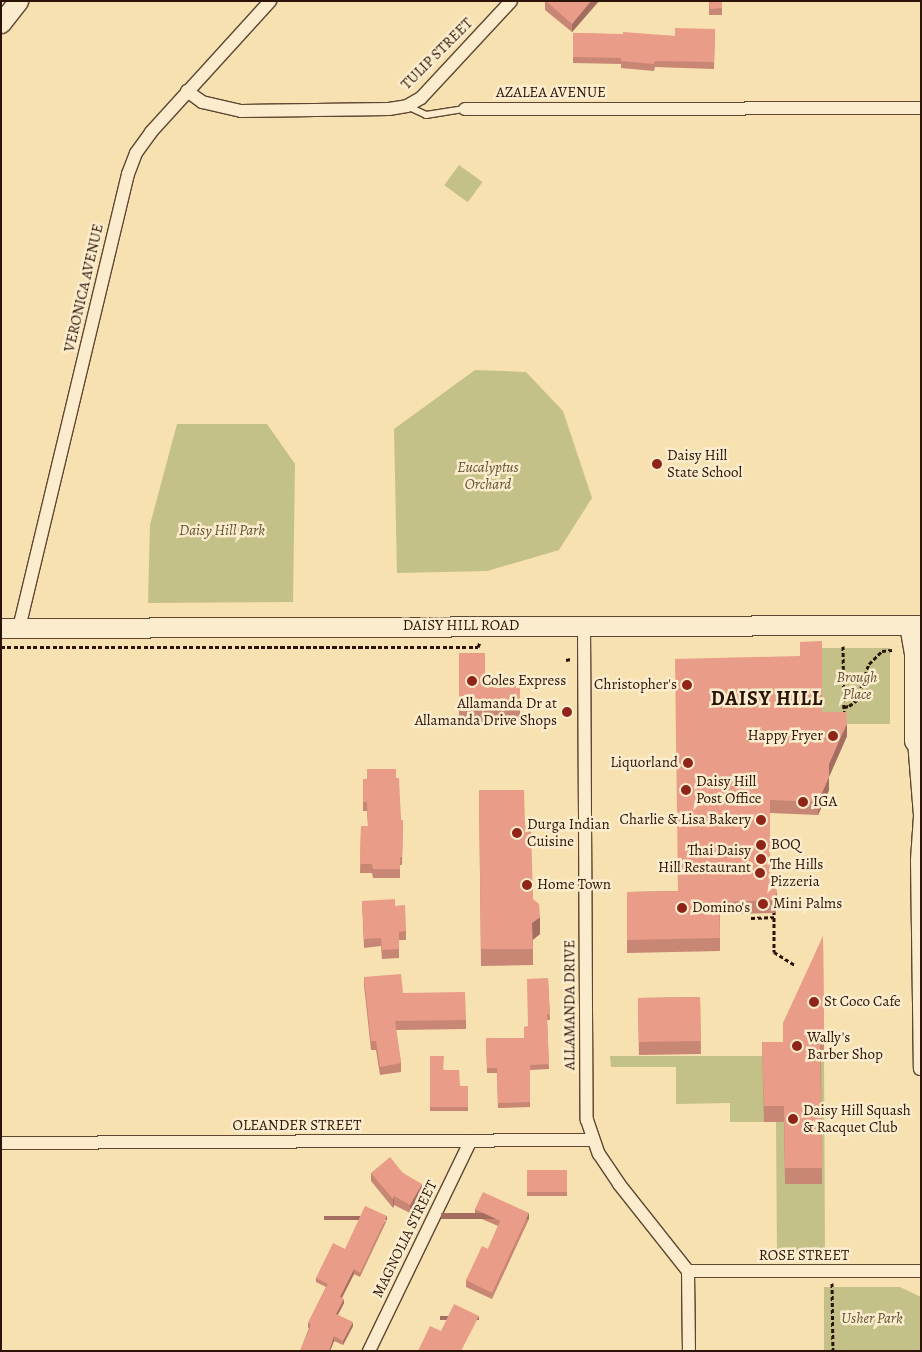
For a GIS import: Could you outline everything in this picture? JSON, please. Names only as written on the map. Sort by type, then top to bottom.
[{"type":"street","points":[[1,23],[18,1]]},
{"type":"street","name":"VERONICA AVENUE","points":[[10,628],[128,174],[136,153],[187,92],[270,1]]},
{"type":"street","name":"TULIP STREET","points":[[407,106],[421,98],[511,1]]},
{"type":"street","name":"AZALEA AVENUE","points":[[187,92],[202,102],[241,110],[389,109],[407,106]]},
{"type":"street","name":"AZALEA AVENUE","points":[[465,109],[921,108]]},
{"type":"street","points":[[915,625],[914,741],[920,816],[917,860],[920,1069]]},
{"type":"street","name":"DAISY HILL ROAD","points":[[10,628],[915,625]]},
{"type":"street","name":"ALLAMANDA DRIVE","points":[[584,626],[587,1120],[592,1140],[619,1184],[688,1271]]},
{"type":"street","name":"OLEANDER STREET","points":[[1,1143],[592,1140]]},
{"type":"street","name":"MAGNOLIA STREET","points":[[370,1351],[470,1142]]},
{"type":"street","points":[[688,1271],[689,1351]]},
{"type":"street","name":"ROSE STREET","points":[[688,1271],[921,1271]]},
{"type":"lane","name":"AZALEA AVENUE","points":[[407,106],[426,115],[465,109]]},
{"type":"path","points":[[843,646],[844,725]]},
{"type":"path","points":[[1,647],[478,647]]},
{"type":"path","points":[[844,707],[857,700],[869,664],[882,651],[892,650]]},
{"type":"path","points":[[566,660],[571,660]]},
{"type":"path","points":[[774,907],[774,952],[795,965]]},
{"type":"path","points":[[752,918],[774,917]]},
{"type":"path","points":[[831,1272],[834,1351]]},
{"type":"green space","points":[[459,165],[482,182],[468,202],[444,185]]},
{"type":"green space","name":"Eucalyptus Orchard","points":[[475,370],[526,372],[563,411],[592,498],[559,550],[487,571],[397,573],[394,429]]},
{"type":"green space","name":"Daisy Hill Park","points":[[177,424],[267,424],[295,464],[293,602],[148,603],[150,525]]},
{"type":"green space","name":"Brough Place","points":[[822,648],[890,648],[890,724],[822,724]]},
{"type":"green space","points":[[610,1056],[824,1056],[825,1253],[777,1253],[776,1122],[730,1122],[730,1103],[676,1104],[676,1067],[611,1067]]},
{"type":"green space","name":"Usher Park","points":[[824,1287],[900,1287],[921,1297],[921,1351],[824,1351]]},
{"type":"building","points":[[546,1],[591,1],[572,24]]},
{"type":"building","points":[[709,1],[722,1],[722,8],[710,9]]},
{"type":"building","points":[[675,28],[715,29],[714,62],[655,61],[654,64],[621,61],[621,58],[573,57],[573,33],[623,34],[623,32],[675,36]]},
{"type":"building","points":[[822,641],[822,712],[846,712],[847,723],[829,764],[829,777],[818,802],[770,800],[770,881],[777,890],[775,900],[719,902],[720,938],[627,940],[627,892],[678,891],[675,659],[800,656],[800,642]]},
{"type":"building","name":"Coles Express","points":[[459,653],[485,653],[485,683],[520,683],[520,709],[459,709]]},
{"type":"building","points":[[367,769],[396,769],[396,778],[399,778],[401,820],[403,820],[400,869],[373,869],[372,864],[360,864],[361,826],[368,826],[367,802],[363,802],[363,779],[367,779]]},
{"type":"building","points":[[479,790],[524,790],[525,826],[531,826],[533,899],[539,904],[540,917],[532,923],[533,949],[481,949]]},
{"type":"building","points":[[395,899],[395,906],[405,905],[406,931],[399,932],[399,949],[382,950],[381,938],[364,939],[362,901]]},
{"type":"building","points":[[823,936],[824,1040],[820,1040],[822,1168],[785,1168],[784,1106],[764,1106],[762,1042],[783,1042],[783,1023]]},
{"type":"building","points":[[401,974],[403,993],[465,992],[466,1020],[395,1021],[401,1063],[380,1067],[376,1041],[371,1041],[364,977]]},
{"type":"building","points":[[548,978],[550,1014],[547,1014],[549,1064],[530,1065],[530,1102],[498,1103],[497,1068],[487,1068],[486,1038],[524,1038],[524,1027],[528,1026],[527,979]]},
{"type":"building","points":[[700,997],[701,1041],[639,1042],[638,998]]},
{"type":"building","points":[[430,1056],[444,1056],[443,1070],[459,1070],[460,1086],[468,1086],[468,1107],[430,1107]]},
{"type":"building","points":[[390,1157],[403,1173],[422,1184],[410,1205],[394,1196],[393,1199],[371,1173]]},
{"type":"building","points":[[527,1170],[567,1170],[567,1192],[527,1192]]},
{"type":"building","points":[[483,1192],[529,1213],[492,1293],[466,1280],[482,1246],[488,1249],[500,1221],[475,1209]]},
{"type":"building","points":[[365,1206],[387,1216],[360,1273],[354,1269],[340,1297],[344,1299],[336,1314],[353,1322],[343,1341],[334,1336],[329,1351],[300,1351],[311,1325],[308,1323],[328,1284],[316,1278],[333,1243],[345,1249]]},
{"type":"building","points":[[454,1304],[479,1316],[461,1351],[418,1351],[430,1326],[441,1331]]},
{"type":"place","name":"Daisy Hill State School","points":[[657,464]]},
{"type":"place","name":"Coles Express","points":[[472,681]]},
{"type":"place","name":"Christopher's","points":[[687,685]]},
{"type":"place","name":"Allamanda Dr at Allamanda Drive Shops","points":[[567,712]]},
{"type":"place","name":"Happy Fryer","points":[[833,736]]},
{"type":"place","name":"Liquorland","points":[[688,763]]},
{"type":"place","name":"Daisy Hill Post Office","points":[[686,790]]},
{"type":"place","name":"IGA","points":[[803,802]]},
{"type":"place","name":"Charlie & Lisa Bakery","points":[[761,820]]},
{"type":"place","name":"Durga Indian Cuisine","points":[[517,833]]},
{"type":"place","name":"BOQ","points":[[761,845]]},
{"type":"place","name":"Thai Daisy Hill Restaurant","points":[[761,859]]},
{"type":"place","name":"The Hills Pizzeria","points":[[760,873]]},
{"type":"place","name":"Home Town","points":[[527,885]]},
{"type":"place","name":"Mini Palms","points":[[763,904]]},
{"type":"place","name":"Domino's","points":[[682,908]]},
{"type":"place","name":"St Coco Cafe","points":[[814,1002]]},
{"type":"place","name":"Wally's Barber Shop","points":[[797,1046]]},
{"type":"place","name":"Daisy Hill Squash & Racquet Club","points":[[793,1119]]},
{"type":"district","name":"DAISY HILL","points":[[767,698]]}]
